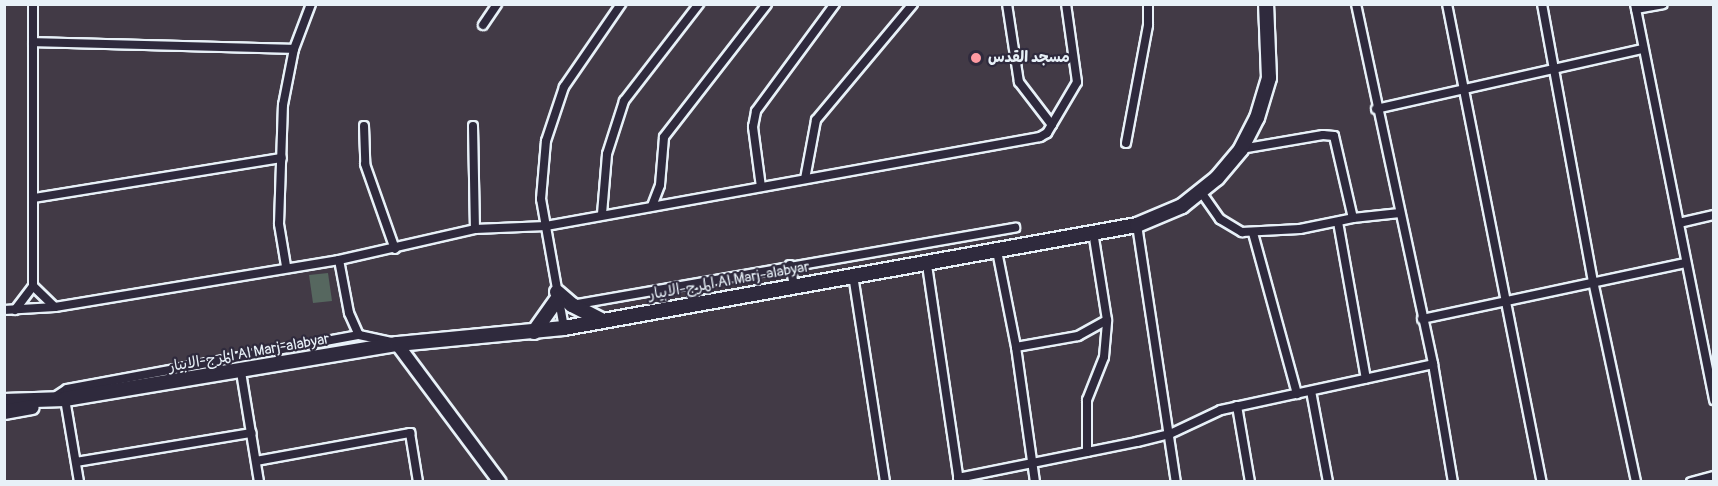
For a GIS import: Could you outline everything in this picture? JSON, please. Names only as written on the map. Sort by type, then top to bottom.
[{"type":"main road","name":"المرج-الابيار Al Marj-alabyar","points":[[4,401],[65,399],[241,372],[397,344],[564,328],[794,285],[927,265],[1137,225],[1182,206],[1201,192],[1241,149],[1257,118],[1269,78],[1270,28],[1266,4]]},
{"type":"main road","points":[[534,332],[557,295],[603,321]]},
{"type":"main road","name":"المرج-الابيار Al Marj-alabyar","points":[[4,412],[48,401]]},
{"type":"street","points":[[15,310],[33,286],[33,4]]},
{"type":"street","points":[[286,266],[279,225],[283,105],[294,49],[311,4]]},
{"type":"street","points":[[483,25],[497,4]]},
{"type":"street","points":[[564,328],[546,226],[541,181],[546,141],[557,104],[584,53],[621,4]]},
{"type":"street","points":[[602,214],[607,154],[624,101],[699,4]]},
{"type":"street","points":[[652,206],[660,185],[664,137],[767,4]]},
{"type":"street","points":[[761,187],[753,127],[756,111],[835,4]]},
{"type":"street","points":[[805,180],[816,120],[914,4]]},
{"type":"street","points":[[1007,4],[1019,82],[1052,125]]},
{"type":"street","points":[[4,310],[55,307],[286,266],[339,260],[475,229],[546,226],[602,214],[1036,138],[1044,135],[1052,125],[1077,82],[1066,4]]},
{"type":"street","points":[[1126,143],[1148,25],[1148,4]]},
{"type":"street","points":[[1356,4],[1376,109],[1432,364],[1453,482]]},
{"type":"street","points":[[1447,4],[1542,482]]},
{"type":"street","points":[[1542,4],[1552,70],[1593,281],[1636,482]]},
{"type":"street","points":[[1663,4],[1636,7],[1686,263],[1709,344],[1713,400]]},
{"type":"street","points":[[33,42],[294,49]]},
{"type":"street","points":[[1376,109],[1643,49]]},
{"type":"street","points":[[364,126],[365,164],[395,249]]},
{"type":"street","points":[[473,126],[475,229]]},
{"type":"street","points":[[1241,149],[1323,135],[1334,136],[1353,218]]},
{"type":"street","points":[[34,198],[282,158]]},
{"type":"street","points":[[1201,192],[1232,229],[1253,233],[1400,213]]},
{"type":"street","points":[[1679,223],[1713,215]]},
{"type":"street","points":[[1338,222],[1366,379]]},
{"type":"street","points":[[1137,225],[1176,482]]},
{"type":"street","points":[[572,305],[1015,228]]},
{"type":"street","points":[[1087,452],[1087,400],[1104,357],[1107,320],[1094,232]]},
{"type":"street","points":[[1253,233],[1297,394]]},
{"type":"street","points":[[997,251],[1016,347],[1035,482]]},
{"type":"street","points":[[339,260],[349,313],[359,335]]},
{"type":"street","points":[[1422,319],[1686,263]]},
{"type":"street","points":[[927,265],[959,480],[1170,434],[1209,414],[1237,406],[1432,364]]},
{"type":"street","points":[[790,266],[794,285]]},
{"type":"street","points":[[853,275],[885,482]]},
{"type":"street","points":[[33,286],[55,307]]},
{"type":"street","points":[[1016,347],[1078,336],[1107,320]]},
{"type":"street","points":[[48,401],[67,389],[359,335],[397,344],[500,482]]},
{"type":"street","points":[[241,372],[259,482]]},
{"type":"street","points":[[1311,390],[1328,482]]},
{"type":"street","points":[[65,399],[80,482]]},
{"type":"street","points":[[1237,406],[1250,482]]},
{"type":"street","points":[[76,462],[252,433]]},
{"type":"street","points":[[256,461],[410,433],[418,482]]},
{"type":"street","points":[[1691,482],[1713,476]]},
{"type":"green space","points":[[328,273],[332,301],[313,303],[309,275]]},
{"type":"place","name":"مسجد القدس","points":[[976,58]]}]
